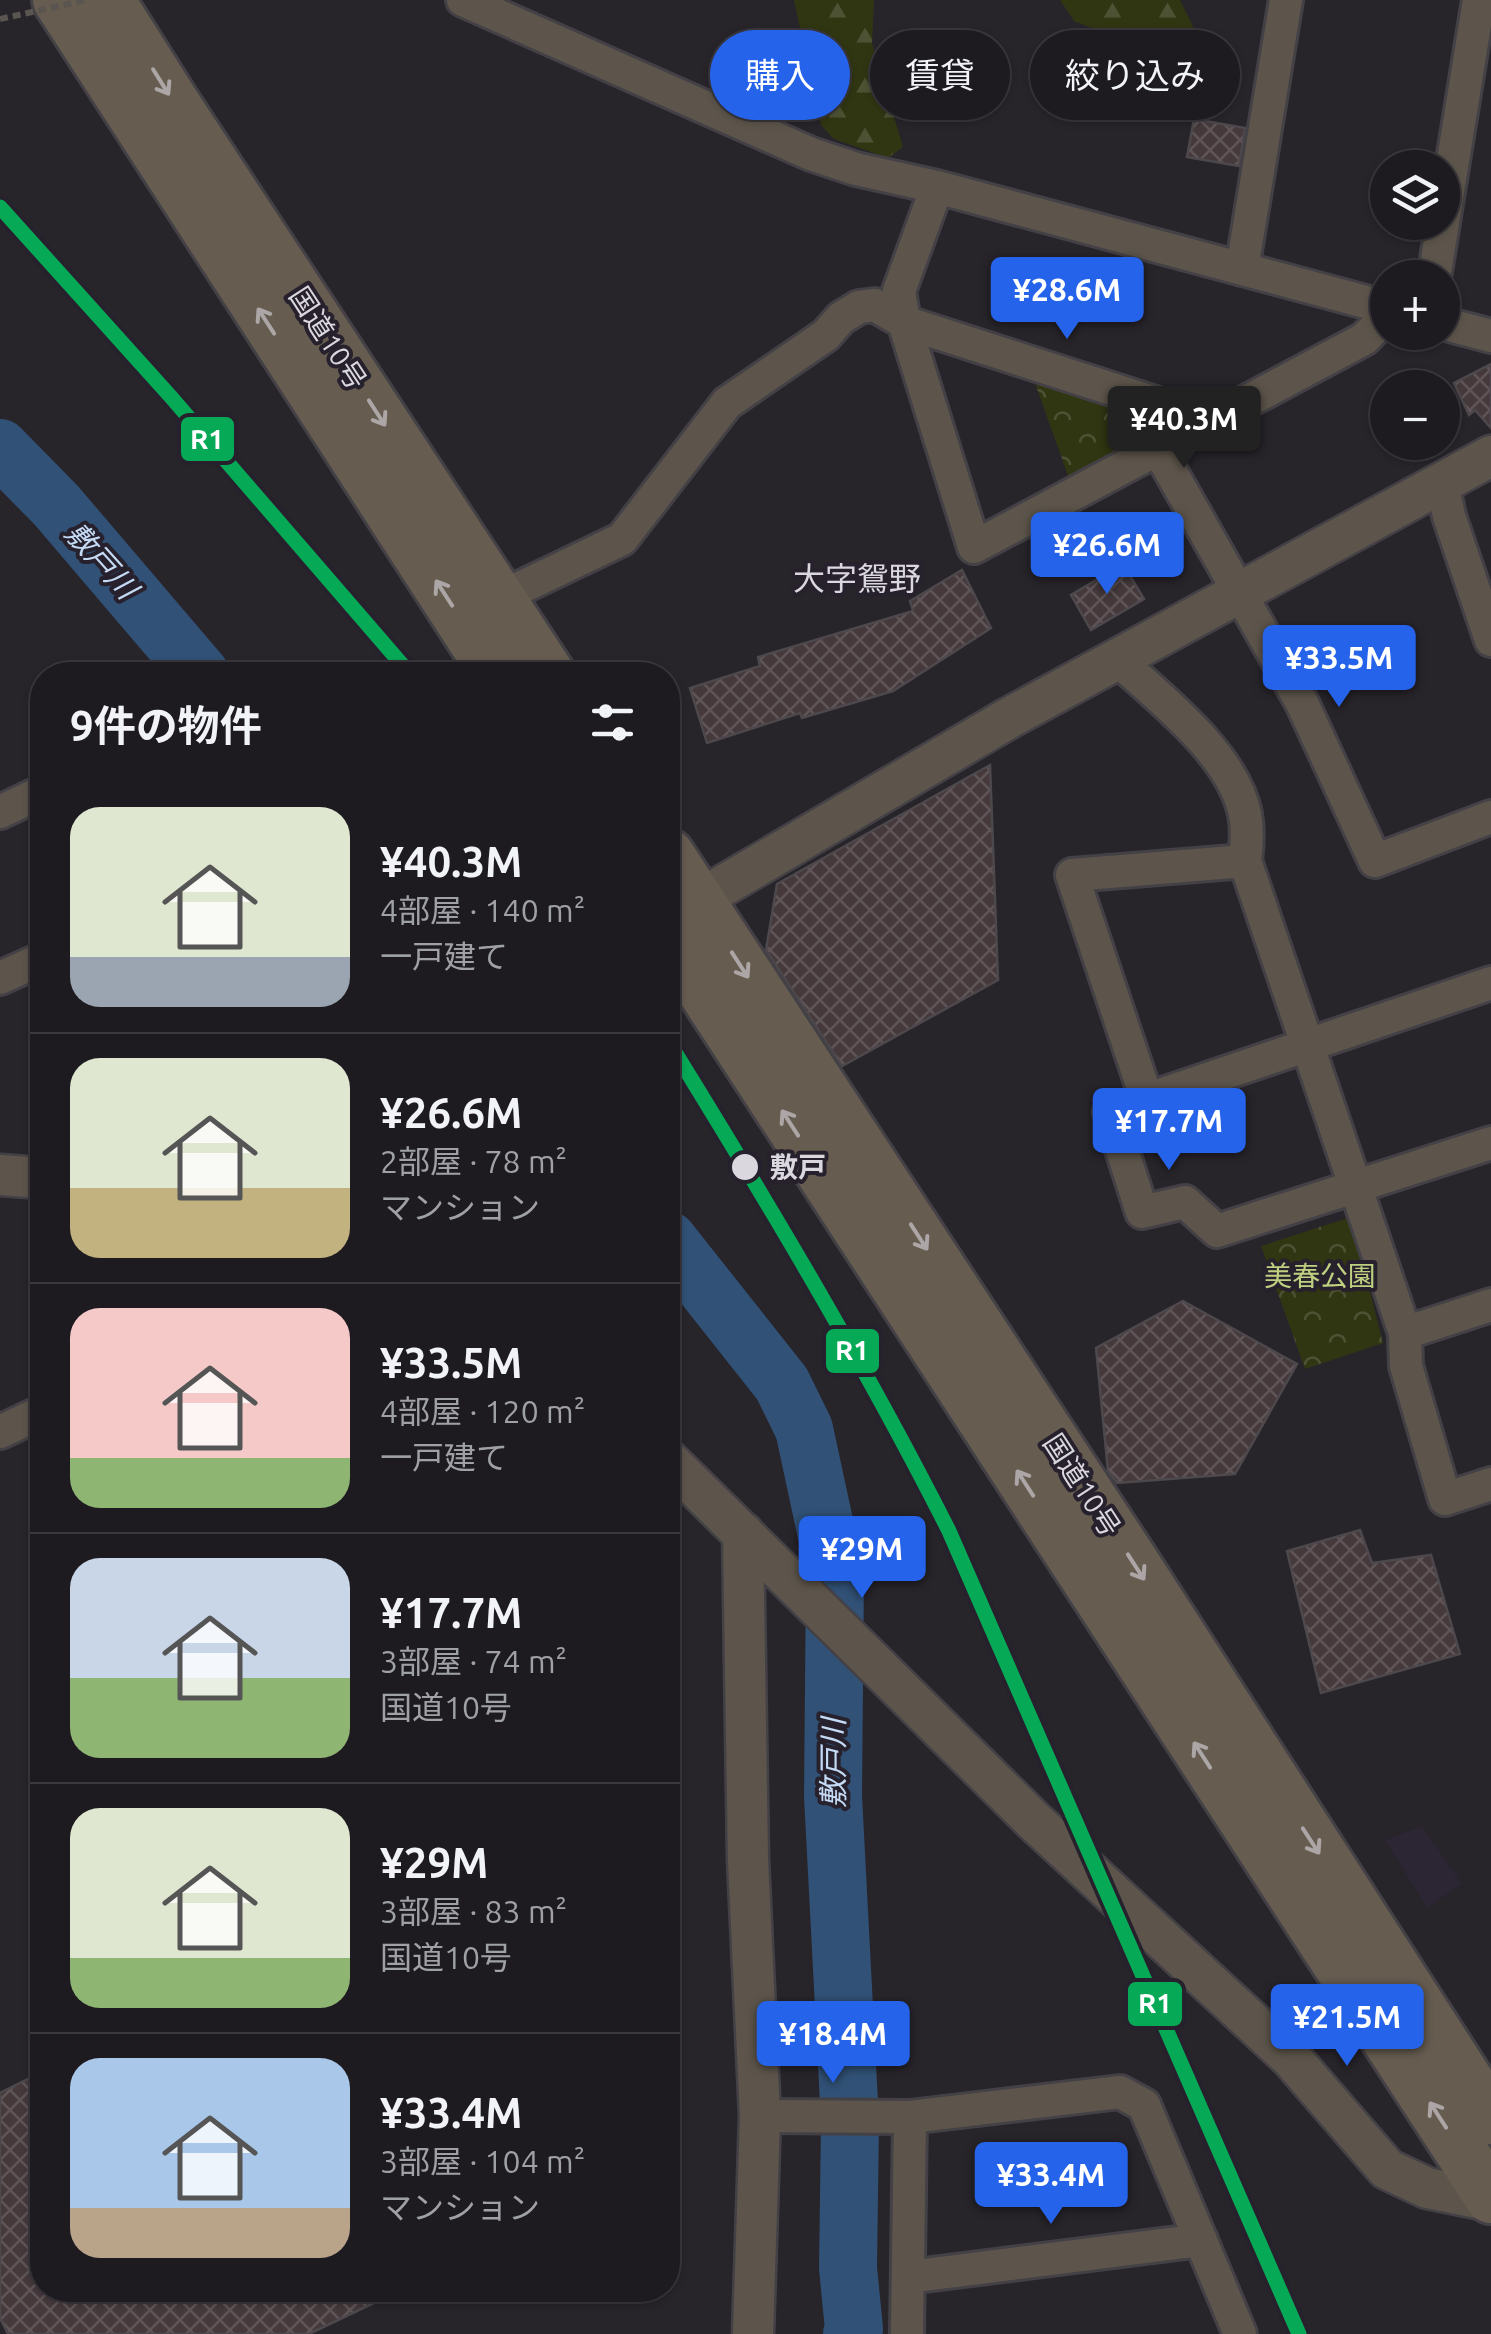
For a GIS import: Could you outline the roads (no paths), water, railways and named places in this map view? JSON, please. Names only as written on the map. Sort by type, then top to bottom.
[{"type":"highway","name":"国道10号","points":[[59,0],[489,662]]},
{"type":"highway","name":"国道10号","points":[[108,0],[541,662]]},
{"type":"highway","name":"国道10号","points":[[680,922],[1133,1563],[1491,2118]]},
{"type":"highway","name":"国道10号","points":[[680,923],[1491,2199]]},
{"type":"street","points":[[462,0],[811,154],[1370,307]]},
{"type":"street","points":[[1242,269],[1286,0]]},
{"type":"street","points":[[1437,260],[1480,0]]},
{"type":"street","points":[[936,187],[899,292],[904,322],[974,547],[1364,339],[1370,332]]},
{"type":"street","points":[[499,598],[622,538],[728,403],[826,335],[841,318],[859,307],[875,305],[904,322],[1210,421]]},
{"type":"street","points":[[1460,328],[1491,336]]},
{"type":"street","points":[[1158,449],[1302,703],[1375,861],[1491,817]]},
{"type":"street","points":[[680,916],[1009,718],[1491,456]]},
{"type":"street","points":[[1442,483],[1449,516],[1491,640]]},
{"type":"street","points":[[1117,659],[1196,735],[1228,774],[1245,812],[1246,860],[1405,1333],[1406,1366],[1446,1498],[1491,1484]]},
{"type":"street","points":[[0,812],[30,798]]},
{"type":"street","points":[[1147,1100],[1072,875],[1246,860]]},
{"type":"street","points":[[0,978],[30,964]]},
{"type":"street","points":[[1491,983],[1110,1112],[1142,1212],[1184,1202],[1216,1231],[1491,1143]]},
{"type":"street","points":[[0,1175],[30,1177]]},
{"type":"street","points":[[1405,1333],[1491,1305]]},
{"type":"street","points":[[0,1432],[30,1418]]},
{"type":"street","points":[[680,1472],[1070,1854],[1291,2058],[1387,2169],[1427,2188],[1491,2199]]},
{"type":"street","points":[[743,1533],[748,1860],[773,2116],[754,2334]]},
{"type":"street","points":[[773,2116],[894,2118],[1120,2092],[1144,2105],[1240,2334]]},
{"type":"street","points":[[894,2118],[908,2276],[907,2334]]},
{"type":"street","points":[[908,2276],[1201,2240]]},
{"type":"waterway","name":"敷戸川","points":[[0,448],[56,505],[190,662]]},
{"type":"waterway","name":"敷戸川","points":[[680,1255],[782,1384],[804,1429],[835,1573],[833,1796],[850,2122],[848,2268],[852,2334]]},
{"type":"place","name":"敷戸","points":[[745,1167]]},
{"type":"district","name":"大字鴛野","points":[[857,579]]},
{"type":"park label","name":"美春公園","points":[[1320,1276]]}]
